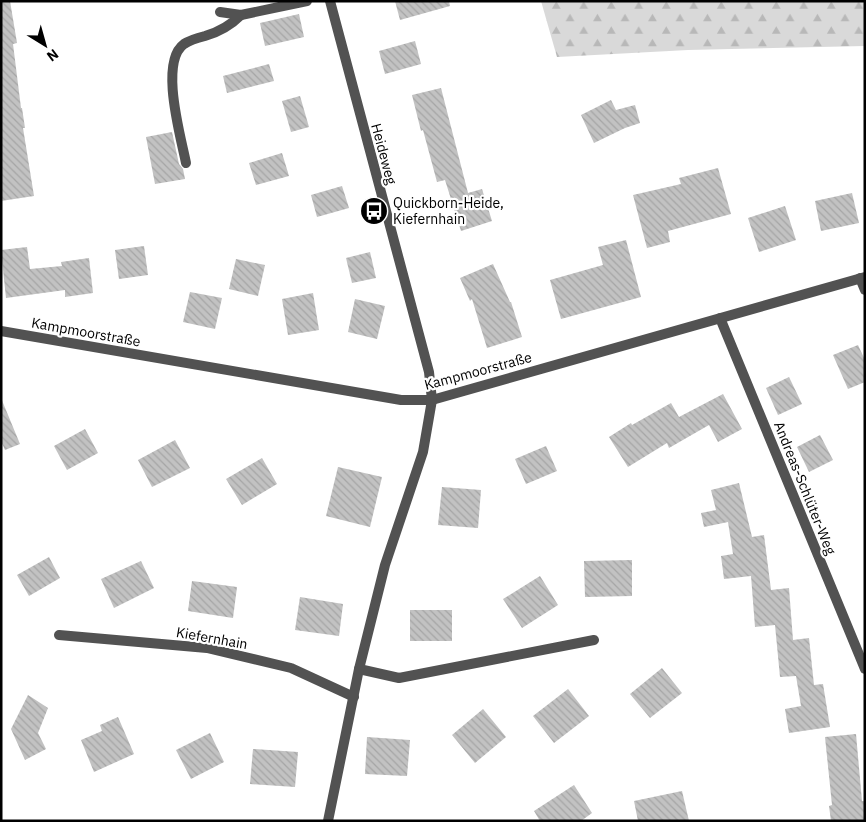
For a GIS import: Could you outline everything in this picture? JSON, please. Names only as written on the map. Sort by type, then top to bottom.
[{"type":"street","points":[[220,12],[241,15],[307,1]]},
{"type":"street","name":"Heideweg","points":[[330,1],[429,372],[432,400]]},
{"type":"street","points":[[186,163],[172,94],[172,74],[177,52],[182,45],[193,39],[207,36],[230,26],[241,15]]},
{"type":"street","points":[[862,277],[865,290]]},
{"type":"street","name":"Kampmoorstraße","points":[[1,331],[401,400],[432,400],[862,277]]},
{"type":"street","name":"Andreas-Schlüter-Weg","points":[[720,318],[865,669]]},
{"type":"street","points":[[328,821],[359,669],[385,564],[423,452],[432,400]]},
{"type":"street","name":"Kiefernhain","points":[[59,635],[206,648],[291,668],[354,698]]},
{"type":"street","points":[[359,669],[398,678],[594,640]]},
{"type":"green space","points":[[541,1],[865,1],[865,46],[688,50],[557,57]]},
{"type":"building","points":[[1,1],[10,1],[17,43],[13,44],[25,128],[23,128],[34,196],[1,201]]},
{"type":"building","points":[[395,1],[449,1],[450,6],[400,20]]},
{"type":"building","points":[[299,14],[304,37],[265,46],[260,23]]},
{"type":"building","points":[[415,41],[421,64],[385,74],[379,51]]},
{"type":"building","points":[[269,64],[274,81],[227,93],[223,76]]},
{"type":"building","points":[[441,88],[468,193],[482,189],[492,221],[461,231],[445,180],[437,182],[412,95]]},
{"type":"building","points":[[300,96],[309,127],[291,132],[282,101]]},
{"type":"building","points":[[611,100],[616,110],[635,105],[640,123],[594,143],[581,115]]},
{"type":"building","points":[[172,132],[179,164],[183,169],[185,179],[155,184],[146,137]]},
{"type":"building","points":[[282,153],[289,176],[256,185],[249,163]]},
{"type":"building","points":[[718,168],[731,214],[668,231],[670,242],[647,248],[633,195],[681,184],[679,178]]},
{"type":"building","points":[[342,186],[349,208],[317,217],[311,195]]},
{"type":"building","points":[[852,193],[859,223],[821,231],[815,201]]},
{"type":"building","points":[[785,206],[796,240],[759,252],[748,218]]},
{"type":"building","points":[[626,240],[641,297],[561,319],[550,280],[603,265],[598,247]]},
{"type":"building","points":[[144,246],[148,275],[119,279],[115,250]]},
{"type":"building","points":[[27,247],[30,269],[62,266],[61,262],[89,258],[93,293],[65,297],[65,290],[6,298],[1,250]]},
{"type":"building","points":[[370,252],[376,278],[352,283],[346,258]]},
{"type":"building","points":[[236,259],[265,265],[258,296],[229,289]]},
{"type":"building","points":[[493,264],[511,302],[522,337],[487,348],[472,299],[470,301],[460,278]]},
{"type":"building","points":[[190,292],[222,298],[215,329],[183,322]]},
{"type":"building","points":[[313,293],[319,330],[288,335],[282,299]]},
{"type":"building","points":[[355,299],[385,306],[377,339],[348,332]]},
{"type":"building","points":[[858,345],[865,360],[865,382],[848,389],[833,355]]},
{"type":"building","points":[[789,377],[802,404],[778,415],[766,388]]},
{"type":"building","points":[[723,394],[742,429],[718,442],[709,425],[669,448],[667,443],[628,467],[609,437],[631,423],[632,425],[671,403],[679,417]]},
{"type":"building","points":[[1,398],[20,444],[5,450],[1,441]]},
{"type":"building","points":[[85,429],[98,453],[67,470],[54,446]]},
{"type":"building","points":[[820,435],[833,460],[809,472],[797,447]]},
{"type":"building","points":[[175,440],[190,468],[152,487],[138,460]]},
{"type":"building","points":[[546,446],[557,471],[526,484],[515,459]]},
{"type":"building","points":[[262,458],[277,484],[242,505],[226,479]]},
{"type":"building","points":[[338,467],[382,477],[370,527],[326,516]]},
{"type":"building","points":[[739,483],[752,537],[764,535],[771,590],[789,588],[793,640],[809,638],[814,685],[823,684],[830,727],[789,733],[785,709],[801,706],[796,676],[780,677],[775,625],[755,627],[751,576],[724,579],[721,556],[733,554],[728,522],[704,527],[701,513],[716,510],[711,490]]},
{"type":"building","points":[[442,487],[481,490],[478,528],[438,525]]},
{"type":"building","points":[[49,557],[60,578],[29,596],[17,575]]},
{"type":"building","points":[[632,560],[632,596],[585,597],[584,561]]},
{"type":"building","points":[[141,561],[154,588],[114,608],[101,579]]},
{"type":"building","points":[[540,576],[558,605],[522,628],[503,599]]},
{"type":"building","points":[[192,581],[237,587],[233,618],[188,611]]},
{"type":"building","points":[[300,597],[343,604],[339,636],[295,630]]},
{"type":"building","points":[[410,610],[452,610],[452,641],[410,641]]},
{"type":"building","points":[[662,668],[682,693],[650,718],[630,694]]},
{"type":"building","points":[[568,689],[589,716],[554,743],[533,716]]},
{"type":"building","points":[[28,695],[48,708],[38,733],[46,749],[25,760],[11,729]]},
{"type":"building","points":[[483,709],[506,737],[475,763],[452,735]]},
{"type":"building","points":[[118,717],[134,754],[94,772],[81,740],[102,731],[100,725]]},
{"type":"building","points":[[210,733],[224,762],[191,779],[176,750]]},
{"type":"building","points":[[856,734],[862,801],[865,801],[865,821],[831,821],[829,806],[832,805],[825,737]]},
{"type":"building","points":[[367,737],[410,740],[407,776],[365,774]]},
{"type":"building","points":[[253,749],[298,752],[295,787],[250,784]]},
{"type":"building","points":[[574,785],[592,813],[581,821],[540,821],[534,811]]},
{"type":"building","points":[[682,791],[689,821],[638,821],[634,801]]},
{"type":"place","name":"Quickborn-Heide, Kiefernhain","points":[[374,211]]}]
